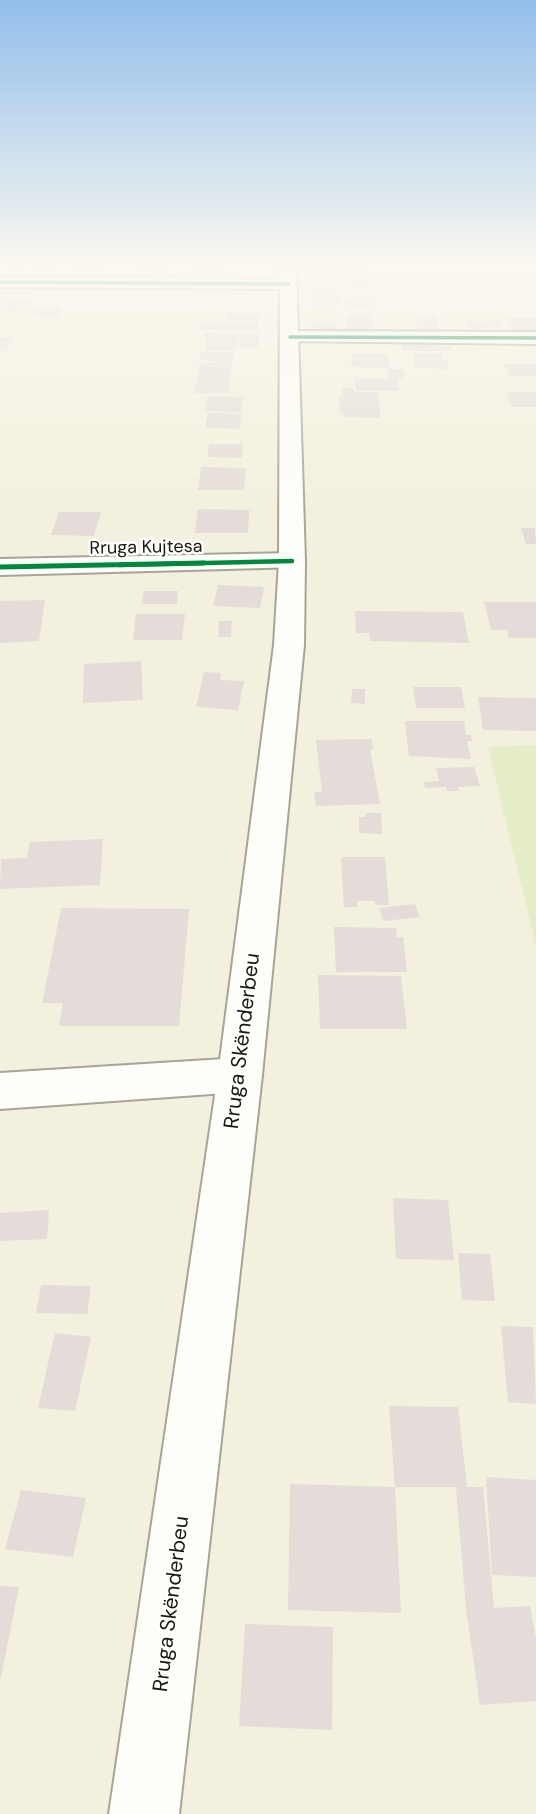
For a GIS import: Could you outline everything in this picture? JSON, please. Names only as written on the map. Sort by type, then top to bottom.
[{"type":"main road","name":"Rruga Skënderbeu","points":[[145,1814],[240,1075],[289,645],[292,561],[290,350]]},
{"type":"main road","name":"Rruga Kujtesa","points":[[0,567],[292,561]]},
{"type":"main road","points":[[0,1091],[240,1075]]},
{"type":"green space","points":[[536,745],[536,946],[488,747]]},
{"type":"building","points":[[402,350],[453,351],[402,351]]},
{"type":"building","points":[[201,352],[233,352],[229,393],[194,393],[200,363],[215,363],[199,360]]},
{"type":"building","points":[[351,354],[388,354],[389,368],[352,367]]},
{"type":"building","points":[[413,354],[442,354],[442,360],[447,360],[448,369],[415,367]]},
{"type":"building","points":[[504,364],[536,364],[536,376],[509,376]]},
{"type":"building","points":[[387,369],[403,369],[405,379],[397,379],[399,391],[356,390],[355,379],[389,379]]},
{"type":"building","points":[[341,388],[353,388],[354,392],[378,392],[381,418],[345,417],[344,413],[340,413],[339,397],[343,397]]},
{"type":"building","points":[[507,392],[536,392],[536,407],[512,407]]},
{"type":"building","points":[[208,396],[243,397],[241,412],[205,411]]},
{"type":"building","points":[[208,413],[242,414],[239,429],[205,428]]},
{"type":"building","points":[[209,444],[243,444],[242,458],[207,457]]},
{"type":"building","points":[[201,467],[246,468],[244,490],[198,490]]},
{"type":"building","points":[[198,509],[249,510],[248,533],[195,533]]},
{"type":"building","points":[[59,512],[101,512],[94,536],[51,535]]},
{"type":"building","points":[[521,528],[535,528],[536,544],[526,544]]},
{"type":"building","points":[[218,585],[264,587],[260,608],[213,606]]},
{"type":"building","points":[[144,591],[178,591],[177,604],[142,604]]},
{"type":"building","points":[[45,600],[39,641],[0,643],[0,601]]},
{"type":"building","points":[[484,602],[536,602],[536,638],[509,638],[507,630],[491,630]]},
{"type":"building","points":[[355,611],[463,612],[469,643],[370,641],[369,633],[356,633]]},
{"type":"building","points":[[136,614],[185,614],[182,640],[133,640]]},
{"type":"building","points":[[219,621],[232,621],[231,637],[218,637]]},
{"type":"building","points":[[141,661],[143,700],[83,703],[84,664]]},
{"type":"building","points":[[204,672],[221,673],[220,680],[244,681],[238,710],[196,707]]},
{"type":"building","points":[[413,687],[461,687],[465,708],[416,708]]},
{"type":"building","points":[[352,689],[365,689],[365,704],[351,703]]},
{"type":"building","points":[[478,697],[536,698],[536,731],[483,730]]},
{"type":"building","points":[[405,721],[464,721],[466,735],[471,735],[472,741],[467,741],[471,759],[409,756]]},
{"type":"building","points":[[372,739],[373,749],[370,749],[380,804],[316,806],[314,792],[322,792],[316,740]]},
{"type":"building","points":[[474,767],[480,786],[458,787],[459,791],[447,791],[446,787],[425,788],[424,782],[439,781],[436,768]]},
{"type":"building","points":[[366,813],[381,813],[382,834],[359,833],[359,817],[366,817]]},
{"type":"building","points":[[103,839],[100,885],[0,889],[1,859],[27,858],[30,842]]},
{"type":"building","points":[[341,857],[385,857],[389,905],[375,905],[375,901],[357,901],[358,907],[344,907]]},
{"type":"building","points":[[415,904],[420,917],[384,921],[379,908]]},
{"type":"building","points":[[61,908],[189,909],[179,1026],[59,1026],[63,1003],[42,1003]]},
{"type":"building","points":[[334,927],[396,928],[397,937],[403,937],[407,972],[336,972]]},
{"type":"building","points":[[318,975],[401,976],[407,1029],[320,1029]]},
{"type":"building","points":[[393,1198],[448,1200],[454,1260],[396,1259]]},
{"type":"building","points":[[49,1210],[47,1239],[0,1241],[0,1213]]},
{"type":"building","points":[[458,1253],[490,1254],[495,1301],[462,1300]]},
{"type":"building","points":[[41,1285],[91,1286],[87,1314],[36,1313]]},
{"type":"building","points":[[501,1326],[533,1327],[536,1404],[508,1402]]},
{"type":"building","points":[[55,1333],[91,1337],[75,1411],[38,1408]]},
{"type":"building","points":[[389,1406],[458,1407],[467,1487],[483,1487],[494,1608],[530,1606],[536,1638],[536,1701],[480,1705],[466,1609],[456,1487],[395,1487]]},
{"type":"building","points":[[486,1477],[536,1480],[536,1577],[492,1575]]},
{"type":"building","points":[[290,1484],[395,1487],[401,1613],[288,1610]]},
{"type":"building","points":[[21,1490],[86,1498],[73,1557],[5,1549]]},
{"type":"building","points":[[0,1586],[19,1587],[1,1677],[0,1676]]},
{"type":"building","points":[[245,1624],[333,1627],[332,1730],[239,1726]]},
{"type":"cycle path","points":[[0,567],[292,561]]}]
